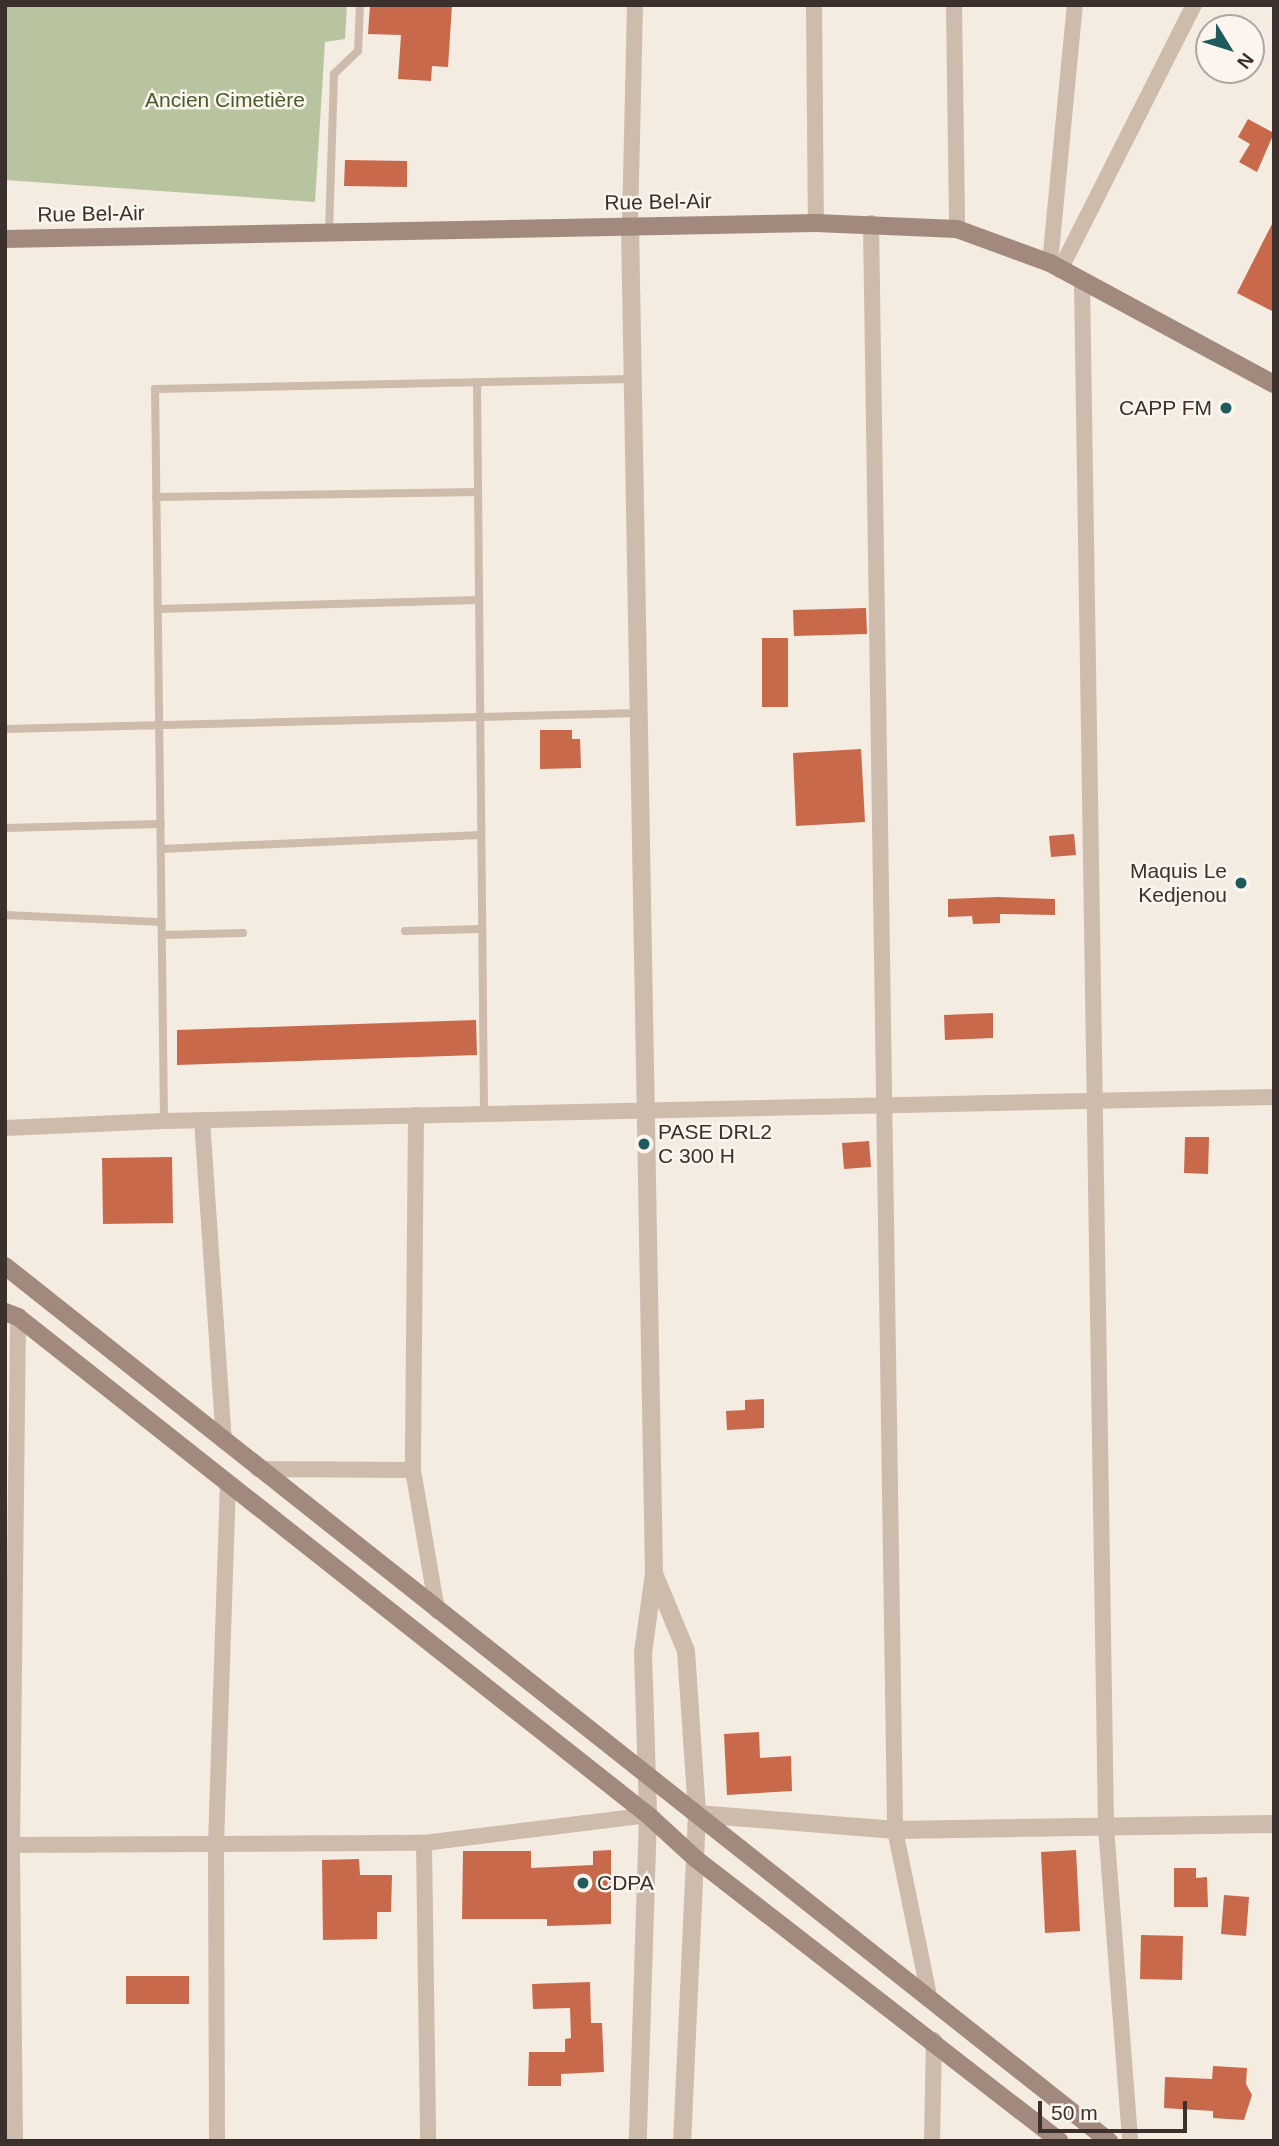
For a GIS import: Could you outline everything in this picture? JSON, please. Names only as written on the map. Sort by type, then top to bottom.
[{"type":"main road","name":"Rue Bel-Air","points":[[5,239],[816,223],[871,223],[957,229],[1055,267],[1274,384]]},
{"type":"main road","points":[[5,1266],[1109,2141]]},
{"type":"main road","points":[[12,1315],[649,1815],[696,1859],[934,2040],[1059,2141]]},
{"type":"street","points":[[635,5],[630,225],[642,713],[654,1573],[643,1653],[649,1815],[638,2141]]},
{"type":"street","points":[[814,5],[816,223]]},
{"type":"street","points":[[954,5],[957,229]]},
{"type":"street","points":[[1055,267],[1075,5]]},
{"type":"street","points":[[1055,267],[1194,5]]},
{"type":"street","points":[[871,223],[895,1830],[930,2000]]},
{"type":"street","points":[[1082,281],[1106,1827],[1130,2141]]},
{"type":"street","points":[[5,1128],[202,1120],[1274,1097]]},
{"type":"street","points":[[416,1115],[413,1470],[438,1611]]},
{"type":"street","points":[[202,1120],[225,1441]]},
{"type":"street","points":[[12,1315],[9,1845],[15,2141]]},
{"type":"street","points":[[258,1469],[413,1470]]},
{"type":"street","points":[[217,2141],[216,1844],[228,1486]]},
{"type":"street","points":[[654,1573],[686,1651],[697,1814],[682,2141]]},
{"type":"street","points":[[697,1814],[895,1830],[1274,1824]]},
{"type":"street","points":[[9,1845],[424,1843],[649,1815]]},
{"type":"street","points":[[424,1843],[428,2141]]},
{"type":"street","points":[[932,2141],[934,2040]]},
{"type":"lane","points":[[329,233],[334,74],[358,51],[360,5]]},
{"type":"lane","points":[[164,1121],[155,389],[634,379]]},
{"type":"lane","points":[[477,383],[484,1114]]},
{"type":"lane","points":[[156,497],[478,492]]},
{"type":"lane","points":[[158,608],[479,600]]},
{"type":"lane","points":[[5,729],[642,713]]},
{"type":"lane","points":[[5,828],[161,824]]},
{"type":"lane","points":[[161,849],[481,835]]},
{"type":"lane","points":[[5,915],[162,922]]},
{"type":"lane","points":[[405,931],[482,929]]},
{"type":"lane","points":[[162,935],[243,933]]},
{"type":"green space","name":"Ancien Cimetière","points":[[5,5],[347,5],[345,39],[325,42],[315,202],[5,180]]},
{"type":"building","points":[[370,5],[452,5],[448,67],[432,66],[431,81],[398,79],[401,35],[368,34]]},
{"type":"building","points":[[1248,119],[1274,133],[1257,172],[1239,162],[1250,144],[1238,137]]},
{"type":"building","points":[[345,160],[407,161],[407,187],[344,186]]},
{"type":"building","points":[[1274,220],[1274,312],[1237,293]]},
{"type":"building","points":[[866,608],[867,634],[794,636],[793,610]]},
{"type":"building","points":[[762,638],[788,638],[788,707],[762,707]]},
{"type":"building","points":[[540,730],[572,730],[572,739],[580,739],[581,768],[540,769]]},
{"type":"building","points":[[861,749],[865,822],[796,826],[793,753]]},
{"type":"building","points":[[1074,834],[1076,855],[1051,857],[1049,836]]},
{"type":"building","points":[[948,899],[1055,899],[1055,915],[1000,914],[1000,923],[973,924],[972,916],[948,917]]},
{"type":"building","points":[[993,1013],[993,1038],[945,1040],[944,1015]]},
{"type":"building","points":[[476,1020],[477,1055],[177,1065],[177,1030]]},
{"type":"building","points":[[1185,1137],[1209,1137],[1208,1174],[1184,1173]]},
{"type":"building","points":[[869,1141],[871,1167],[844,1169],[842,1143]]},
{"type":"building","points":[[172,1157],[173,1223],[103,1224],[102,1158]]},
{"type":"building","points":[[764,1399],[764,1428],[727,1430],[726,1411],[745,1410],[745,1400]]},
{"type":"building","points":[[759,1732],[760,1758],[791,1756],[792,1791],[727,1795],[724,1734]]},
{"type":"building","points":[[611,1850],[611,1924],[547,1926],[547,1919],[462,1919],[463,1851],[531,1851],[531,1868],[593,1865],[593,1851]]},
{"type":"building","points":[[1076,1850],[1080,1931],[1045,1933],[1041,1852]]},
{"type":"building","points":[[359,1859],[360,1875],[392,1875],[391,1912],[377,1912],[377,1939],[323,1940],[322,1860]]},
{"type":"building","points":[[1174,1868],[1196,1868],[1196,1878],[1207,1877],[1208,1907],[1174,1907]]},
{"type":"building","points":[[1224,1895],[1249,1897],[1246,1936],[1221,1934]]},
{"type":"building","points":[[1141,1935],[1183,1936],[1182,1980],[1140,1979]]},
{"type":"building","points":[[126,1976],[189,1976],[189,2004],[126,2004]]},
{"type":"building","points":[[590,1982],[591,2023],[602,2023],[604,2072],[561,2074],[561,2086],[528,2086],[529,2052],[565,2052],[565,2039],[571,2038],[570,2008],[533,2009],[532,1984]]},
{"type":"building","points":[[1213,2066],[1247,2068],[1246,2084],[1252,2095],[1244,2120],[1213,2118],[1213,2111],[1164,2108],[1165,2077],[1212,2079]]},
{"type":"place","name":"CAPP FM","points":[[1226,408]]},
{"type":"place","name":"Maquis Le Kedjenou","points":[[1241,883]]},
{"type":"place","name":"PASE DRL2 C 300 H","points":[[644,1144]]},
{"type":"place","name":"CDPA","points":[[583,1883]]}]
